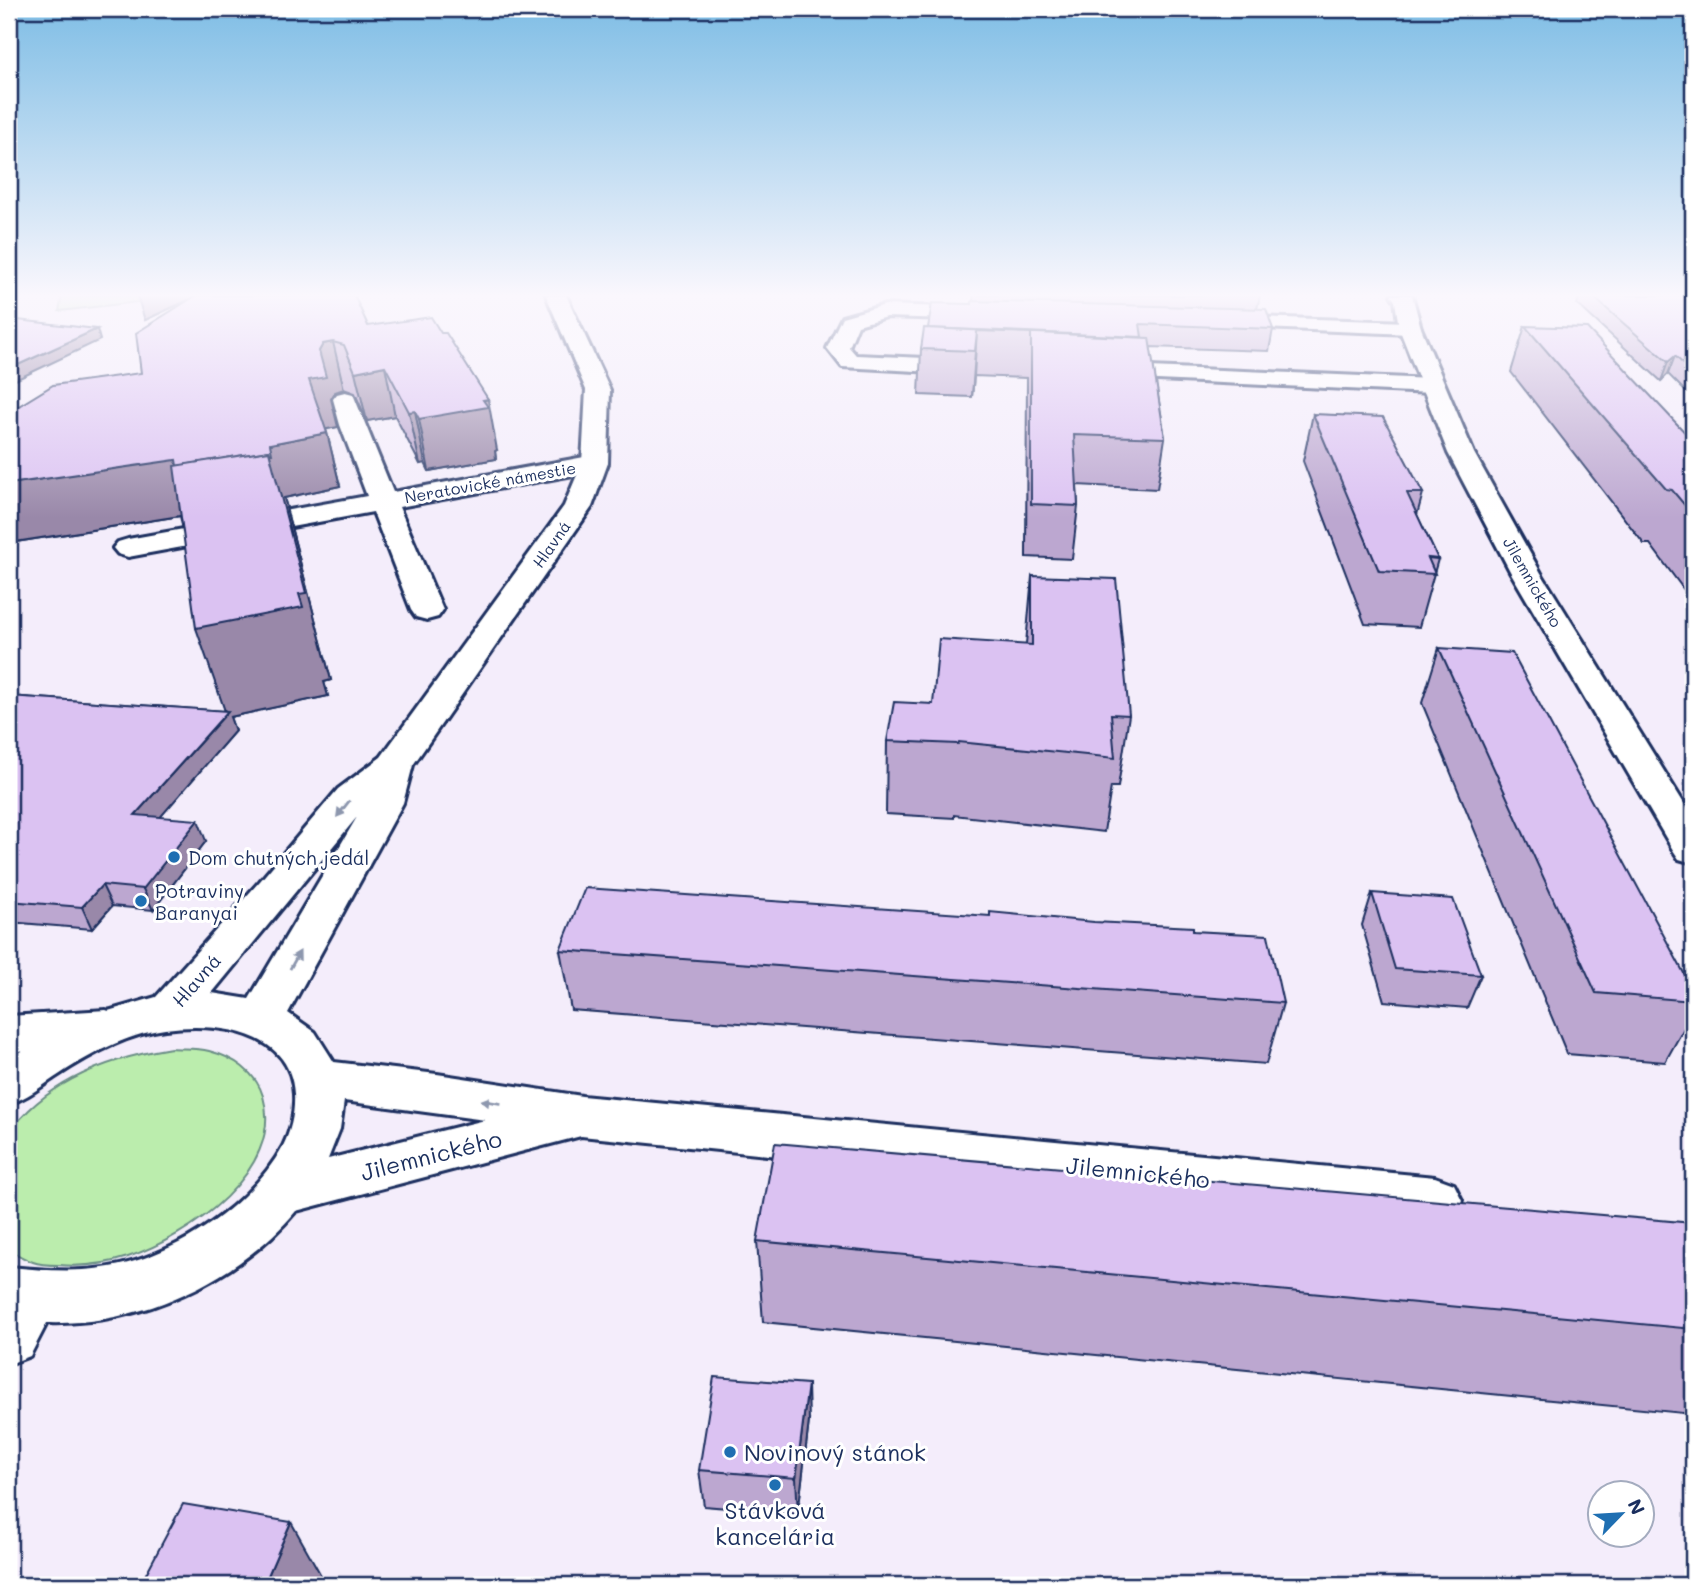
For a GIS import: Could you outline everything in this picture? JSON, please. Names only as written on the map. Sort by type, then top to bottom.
[{"type":"street","name":"Hlavná","points":[[169,1012],[275,891],[352,797],[394,765],[578,506],[595,463],[598,390],[589,369]]},
{"type":"street","name":"Jilemnického","points":[[1426,369],[1461,453],[1526,573],[1693,850]]},
{"type":"street","points":[[1083,371],[1432,386]]},
{"type":"street","name":"Neratovické námestie","points":[[345,399],[352,425],[427,610]]},
{"type":"street","name":"Neratovické námestie","points":[[128,548],[595,463]]},
{"type":"street","name":"Hlavná","points":[[261,1020],[384,803],[394,765]]},
{"type":"street","points":[[9,1034],[106,1028],[169,1012],[209,1010],[246,1015],[292,1037],[311,1063],[320,1093],[316,1125],[302,1159],[279,1193],[229,1239],[166,1275],[132,1287],[96,1296],[16,1309]]},
{"type":"street","points":[[9,1085],[37,1063],[106,1028]]},
{"type":"street","name":"Jilemnického","points":[[317,1079],[437,1093],[582,1116],[1476,1204]]},
{"type":"street","name":"Jilemnického","points":[[279,1193],[582,1116]]},
{"type":"green space","points":[[171,1048],[204,1050],[227,1057],[249,1073],[260,1087],[266,1124],[260,1150],[246,1175],[203,1217],[177,1234],[128,1257],[76,1266],[49,1265],[30,1261],[9,1250],[9,1133],[42,1099],[81,1074],[125,1058]]},
{"type":"building","points":[[141,369],[324,369],[326,377],[309,380],[327,433],[270,444],[272,454],[269,451],[177,466],[176,460],[9,484],[9,412],[53,385],[141,373]]},
{"type":"building","points":[[387,369],[469,369],[488,399],[483,400],[488,407],[419,419],[415,411],[409,412]]},
{"type":"building","points":[[1031,369],[1154,369],[1165,438],[1074,435],[1078,506],[1031,504]]},
{"type":"building","points":[[1563,369],[1626,369],[1693,441],[1693,515],[1672,490],[1666,489]]},
{"type":"building","points":[[1313,414],[1383,417],[1423,493],[1407,493],[1438,559],[1428,558],[1435,574],[1379,571]]},
{"type":"building","points":[[269,451],[306,593],[299,594],[303,607],[196,628],[174,466]]},
{"type":"building","points":[[1032,576],[1116,579],[1129,715],[1111,714],[1115,758],[959,742],[887,741],[894,702],[933,704],[939,639],[1032,645]]},
{"type":"building","points":[[1439,648],[1512,653],[1693,990],[1693,1001],[1596,993]]},
{"type":"building","points":[[9,696],[228,711],[135,815],[198,820],[143,889],[102,885],[82,907],[9,901]]},
{"type":"building","points":[[585,888],[990,916],[990,912],[1094,922],[1193,927],[1193,931],[1268,935],[1283,1003],[560,950]]},
{"type":"building","points":[[1372,893],[1453,899],[1481,975],[1395,969]]},
{"type":"building","points":[[775,1143],[1693,1223],[1693,1329],[757,1241]]},
{"type":"building","points":[[714,1377],[808,1384],[796,1478],[699,1470]]},
{"type":"building","points":[[183,1504],[291,1522],[264,1585],[140,1585]]},
{"type":"place","name":"Dom chutných jedál","points":[[174,857]]},
{"type":"place","name":"Potraviny Baranyai","points":[[141,901]]},
{"type":"place","name":"Novinový stánok","points":[[730,1452]]},
{"type":"place","name":"Stávková kancelária","points":[[775,1485]]}]
